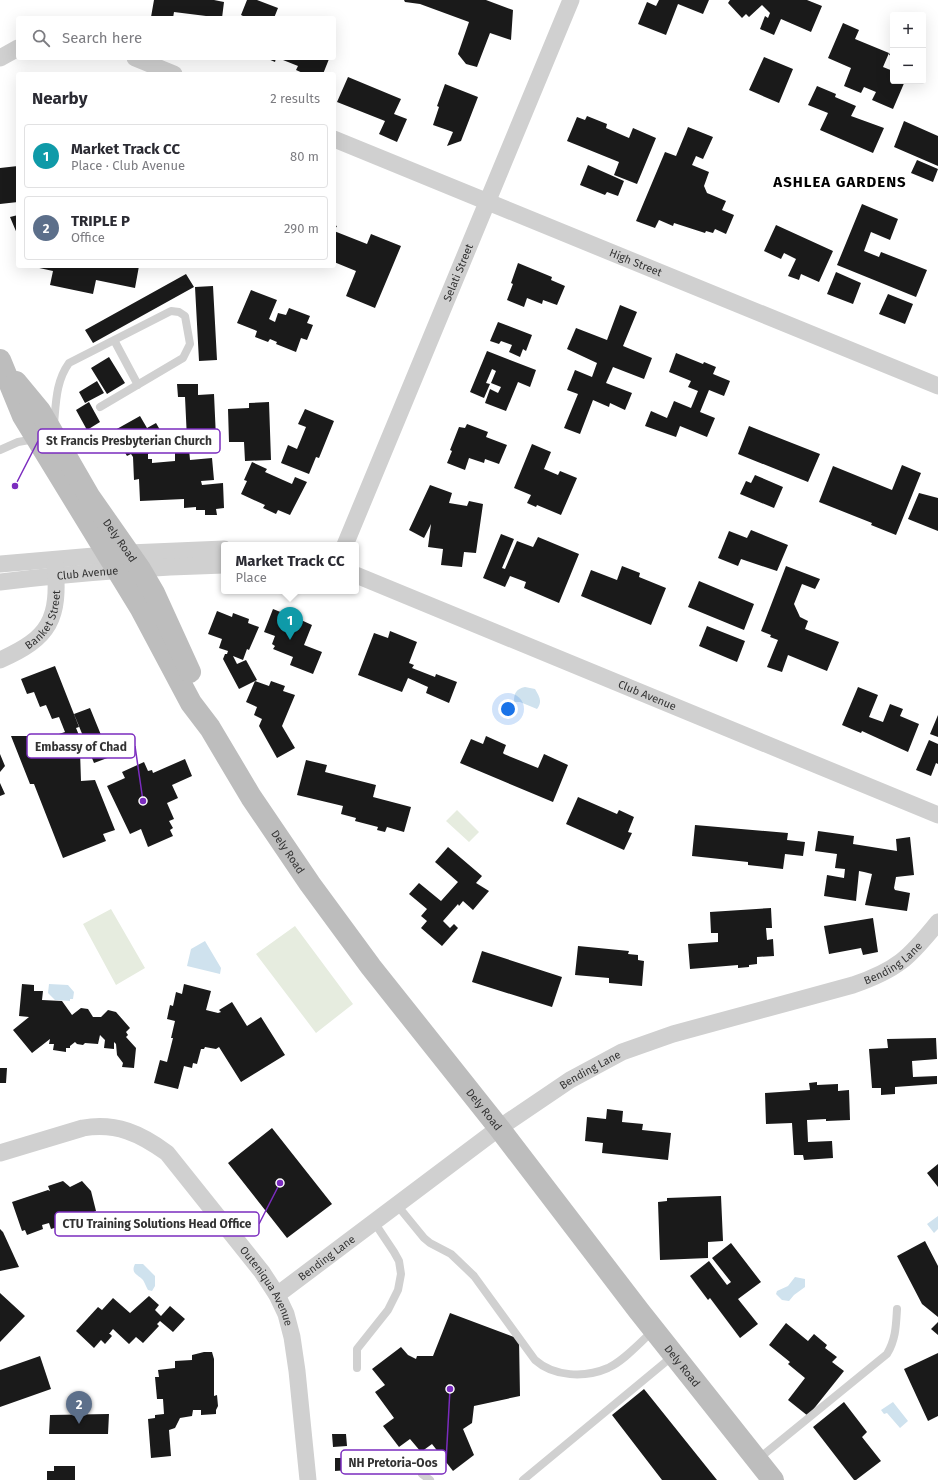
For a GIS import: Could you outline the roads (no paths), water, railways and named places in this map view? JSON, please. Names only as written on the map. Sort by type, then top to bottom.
[{"type":"street","name":"Selati Street","points":[[346,542],[571,0]]},
{"type":"street","points":[[0,58],[16,49]]},
{"type":"street","points":[[140,60],[169,72]]},
{"type":"street","name":"High Street","points":[[336,140],[938,386]]},
{"type":"street","name":"Dely Road","points":[[2,364],[13,394],[44,436],[124,562],[154,593],[199,691],[210,728],[251,797],[310,884],[371,967],[499,1128],[654,1330],[773,1480]]},
{"type":"street","name":"Club Avenue","points":[[0,564],[56,567],[124,562],[221,549]]},
{"type":"street","name":"Club Avenue","points":[[124,562],[168,566],[221,565]]},
{"type":"street","name":"Club Avenue","points":[[0,582],[56,567]]},
{"type":"street","name":"Banket Street","points":[[0,660],[26,648],[46,632],[51,621],[55,604],[56,567]]},
{"type":"street","name":"Club Avenue","points":[[359,576],[938,815]]},
{"type":"street","name":"Bending Lane","points":[[277,1295],[499,1128],[570,1080],[622,1052],[673,1034],[853,985],[879,976],[893,969],[908,957],[938,922]]},
{"type":"street","name":"Outeniqua Avenue","points":[[0,1153],[90,1126],[110,1126],[129,1131],[167,1153],[262,1272],[277,1295],[286,1314],[292,1337],[308,1480]]},
{"type":"lane","points":[[0,450],[18,442],[44,436],[58,384],[69,363],[171,311],[179,312],[185,316],[190,344],[183,358],[100,407]]},
{"type":"lane","points":[[114,340],[138,384]]},
{"type":"lane","points":[[397,1205],[424,1238],[430,1243],[451,1254],[474,1276],[535,1360],[543,1367],[570,1374],[590,1373],[608,1368],[654,1330]]},
{"type":"lane","points":[[357,1368],[357,1349],[388,1310],[398,1290],[401,1274],[397,1257],[374,1222]]},
{"type":"lane","points":[[756,1460],[887,1354],[895,1335],[897,1309]]},
{"type":"lane","points":[[523,1480],[674,1354]]},
{"type":"lane","points":[[422,1474],[430,1480]]},
{"type":"water","points":[[525,687],[535,689],[538,694],[540,703],[537,709],[520,702],[514,702],[516,692]]},
{"type":"water","points":[[205,941],[221,968],[220,974],[187,966],[191,949]]},
{"type":"water","points":[[49,984],[68,985],[74,992],[73,999],[70,999],[70,1001],[55,1000],[48,993]]},
{"type":"water","points":[[938,1216],[938,1229],[934,1233],[927,1224]]},
{"type":"water","points":[[135,1264],[143,1264],[155,1276],[155,1286],[152,1291],[148,1290],[143,1280],[134,1272]]},
{"type":"water","points":[[795,1277],[805,1279],[805,1287],[794,1295],[789,1301],[782,1300],[776,1294],[777,1291],[788,1286]]},
{"type":"water","points":[[893,1402],[908,1421],[900,1428],[887,1413],[884,1414],[881,1410]]},
{"type":"place","name":"St Francis Presbyterian Church","points":[[15,486]]},
{"type":"place","name":"Market Track CC","points":[[290,640]]},
{"type":"place","name":"Embassy of Chad","points":[[143,801]]},
{"type":"place","name":"CTU Training Solutions Head Office","points":[[280,1183]]},
{"type":"place","name":"NH Pretoria-Oos","points":[[450,1389]]},
{"type":"place","name":"TRIPLE P","points":[[79,1424]]},
{"type":"district","name":"ASHLEA GARDENS","points":[[840,182]]}]
